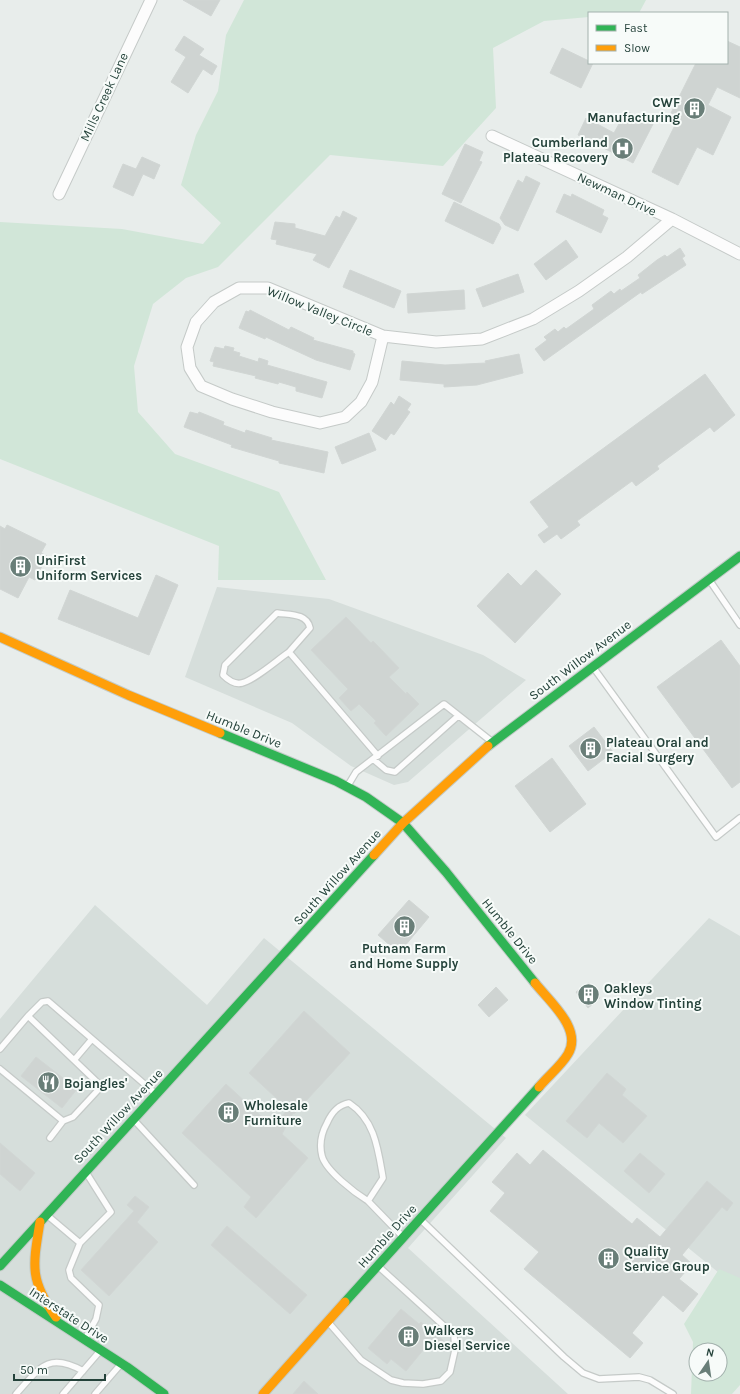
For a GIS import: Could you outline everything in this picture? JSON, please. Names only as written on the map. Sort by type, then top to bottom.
[{"type":"main road","name":"South Willow Avenue","points":[[0,1266],[403,823],[492,742],[740,556]]},
{"type":"main road","name":"Humble Drive","points":[[0,637],[128,695],[347,787],[366,797],[403,823],[446,872],[567,1023],[572,1041],[568,1054],[263,1394]]},
{"type":"main road","points":[[40,1222],[34,1259],[33,1277],[41,1298],[65,1327]]},
{"type":"main road","name":"Interstate Drive","points":[[0,1285],[85,1340],[164,1394]]},
{"type":"street","name":"Mills Creek Lane","points":[[58,194],[151,0]]},
{"type":"street","name":"Newman Drive","points":[[492,136],[672,219],[740,254]]},
{"type":"street","name":"Willow Valley Circle","points":[[383,336],[372,382],[361,402],[345,417],[320,423],[232,399],[201,386],[190,368],[187,346],[196,322],[214,302],[239,288],[268,288],[383,336],[436,342],[482,339],[534,319],[579,291],[627,257],[672,219]]},
{"type":"lane","points":[[709,580],[740,625]]},
{"type":"lane","points":[[277,613],[303,617],[309,622],[310,628],[289,652],[241,683],[229,681],[223,674],[225,665],[277,613]]},
{"type":"lane","points":[[289,652],[386,770],[395,772],[458,716]]},
{"type":"lane","points":[[593,667],[613,692],[716,837],[740,818]]},
{"type":"lane","points":[[347,787],[356,772],[444,704],[492,742]]},
{"type":"lane","points":[[0,1049],[42,1002],[48,1001],[156,1094]]},
{"type":"lane","points":[[28,1016],[96,1079],[99,1084],[99,1089],[73,1117],[63,1121],[50,1138]]},
{"type":"lane","points":[[75,1059],[92,1039]]},
{"type":"lane","points":[[0,1069],[63,1121]]},
{"type":"lane","points":[[368,1201],[383,1178],[377,1140],[361,1111],[349,1103],[340,1105],[329,1117],[321,1134],[322,1156],[344,1184],[368,1201],[404,1237]]},
{"type":"lane","points":[[133,1119],[194,1185]]},
{"type":"lane","points":[[85,1171],[111,1212],[80,1243],[69,1270],[71,1278],[87,1291],[99,1304],[96,1318],[85,1340]]},
{"type":"lane","points":[[46,1214],[80,1243]]},
{"type":"lane","points":[[420,1219],[564,1357],[583,1373],[599,1380],[620,1380],[639,1377],[650,1380],[673,1394]]},
{"type":"lane","points":[[328,1322],[361,1360],[391,1380],[423,1384],[441,1381],[450,1372],[455,1350],[454,1335],[378,1266]]},
{"type":"lane","points":[[63,1394],[100,1350]]},
{"type":"lane","points":[[16,1394],[40,1368],[47,1364],[62,1362],[82,1371]]},
{"type":"lane","points":[[95,1394],[121,1364]]},
{"type":"shaded area","points":[[217,587],[329,599],[483,655],[526,680],[408,782],[394,785],[351,766],[292,723],[185,677]]},
{"type":"shaded area","points":[[95,905],[207,1005],[264,938],[506,1138],[408,1248],[568,1394],[0,1394],[0,1019]]},
{"type":"shaded area","points":[[709,918],[740,936],[740,1290],[525,1115]]},
{"type":"green space","points":[[244,0],[646,0],[640,12],[588,12],[588,17],[544,21],[493,48],[496,108],[443,166],[330,155],[218,267],[186,278],[153,304],[134,366],[138,412],[175,454],[279,492],[326,580],[218,580],[219,546],[0,459],[0,222],[122,229],[203,244],[221,223],[181,185],[196,135],[218,91],[226,35]]},
{"type":"green space","points":[[719,1269],[740,1278],[740,1385],[732,1394],[691,1394],[691,1382],[728,1382],[728,1342],[693,1342],[684,1324]]},
{"type":"building","points":[[183,0],[220,0],[211,16]]},
{"type":"building","points":[[184,36],[204,49],[199,55],[217,66],[212,75],[203,69],[188,93],[171,82],[186,57],[175,50]]},
{"type":"building","name":"CWF Manufacturing","points":[[728,41],[740,47],[740,98],[717,87],[708,105],[731,117],[713,155],[697,147],[678,185],[652,172],[679,117],[671,113],[696,64],[728,64]]},
{"type":"building","points":[[562,48],[588,61],[588,64],[593,64],[581,88],[550,73]]},
{"type":"building","name":"Cumberland Plateau Recovery","points":[[626,111],[653,124],[633,163],[578,135],[586,118],[614,133]]},
{"type":"building","points":[[465,144],[483,152],[479,161],[482,162],[461,203],[442,194]]},
{"type":"building","points":[[142,157],[160,165],[154,179],[143,174],[133,196],[113,187],[123,164],[136,169]]},
{"type":"building","points":[[526,176],[540,183],[518,231],[505,225],[500,218],[518,180],[523,183]]},
{"type":"building","points":[[564,194],[571,197],[572,194],[604,210],[602,215],[608,218],[601,233],[556,212]]},
{"type":"building","points":[[454,202],[499,224],[501,228],[493,244],[445,221]]},
{"type":"building","points":[[343,211],[357,218],[329,268],[313,260],[317,254],[276,244],[277,240],[271,239],[275,222],[295,224],[295,228],[325,236],[336,216],[340,218]]},
{"type":"building","points":[[566,240],[578,257],[546,280],[534,264]]},
{"type":"building","points":[[680,248],[685,256],[682,258],[686,265],[642,294],[641,292],[544,361],[535,349],[547,340],[544,337],[555,329],[558,332],[564,327],[566,329],[594,309],[592,305],[611,291],[614,294],[620,289],[621,291],[640,278],[638,275],[657,260],[665,255],[667,257]]},
{"type":"building","points":[[350,270],[401,291],[394,308],[343,287]]},
{"type":"building","points":[[518,274],[524,292],[483,307],[476,289]]},
{"type":"building","points":[[464,290],[465,309],[408,313],[407,294]]},
{"type":"building","points":[[250,310],[289,330],[291,327],[314,338],[313,340],[353,351],[355,354],[350,370],[316,360],[266,337],[265,339],[239,328],[246,311],[249,312]]},
{"type":"building","points":[[225,346],[234,348],[233,351],[240,353],[239,356],[258,362],[259,358],[268,361],[267,365],[327,382],[322,398],[296,391],[296,387],[279,382],[278,384],[255,378],[256,376],[213,366],[214,362],[210,361],[215,347],[224,349]]},
{"type":"building","points":[[519,354],[523,373],[477,385],[444,387],[444,384],[400,380],[402,361],[445,365],[486,363],[485,361]]},
{"type":"building","points":[[705,374],[735,415],[714,432],[710,427],[657,466],[659,469],[636,486],[632,481],[577,521],[580,525],[561,539],[557,534],[544,543],[538,535],[549,527],[530,502]]},
{"type":"building","points":[[399,396],[411,404],[407,410],[410,412],[394,435],[391,433],[386,440],[372,431],[391,402],[394,405]]},
{"type":"building","points":[[190,412],[198,414],[199,412],[224,422],[223,425],[245,433],[246,430],[272,438],[271,440],[328,452],[324,473],[279,463],[279,461],[231,447],[232,445],[184,427]]},
{"type":"building","points":[[369,433],[376,450],[342,464],[335,447]]},
{"type":"building","name":"UniFirst Uniform Services","points":[[7,525],[46,544],[41,553],[47,556],[35,580],[29,577],[18,598],[0,589],[0,526],[5,529]]},
{"type":"building","points":[[536,570],[561,594],[515,643],[477,606],[508,573],[521,586]]},
{"type":"building","points":[[156,575],[178,585],[149,655],[58,619],[70,590],[138,618]]},
{"type":"building","points":[[346,617],[371,643],[373,641],[399,668],[389,677],[406,694],[407,692],[419,704],[386,736],[374,723],[376,721],[359,704],[351,711],[339,698],[348,689],[311,650]]},
{"type":"building","points":[[721,640],[740,666],[740,782],[732,788],[657,687]]},
{"type":"building","name":"Plateau Oral and Facial Surgery","points":[[594,727],[613,752],[588,771],[569,746]]},
{"type":"building","points":[[552,758],[586,804],[550,832],[515,786]]},
{"type":"building","name":"Putnam Farm and Home Supply","points":[[409,900],[429,917],[399,953],[378,935]]},
{"type":"building","name":"Oakleys Window Tinting","points":[[589,983],[600,998],[588,1008],[576,992]]},
{"type":"building","points":[[496,987],[508,1000],[489,1017],[478,1005]]},
{"type":"building","name":"Wholesale Furniture","points":[[304,1011],[350,1053],[294,1114],[293,1113],[282,1134],[308,1158],[256,1218],[244,1207],[251,1197],[182,1133],[226,1084],[273,1127],[288,1109],[249,1073]]},
{"type":"building","name":"Bojangles'","points":[[36,1057],[77,1089],[62,1108],[21,1076]]},
{"type":"building","points":[[607,1073],[626,1089],[622,1095],[647,1116],[623,1143],[599,1123],[587,1138],[566,1121]]},
{"type":"building","points":[[0,1143],[35,1173],[20,1191],[0,1174]]},
{"type":"building","name":"Quality Service Group","points":[[543,1150],[632,1224],[637,1218],[660,1237],[707,1181],[733,1203],[727,1211],[722,1207],[682,1255],[692,1264],[679,1279],[698,1294],[683,1312],[663,1295],[632,1333],[643,1343],[630,1358],[524,1269],[539,1252],[490,1211],[505,1193],[492,1182],[517,1153],[530,1165]]},
{"type":"building","points":[[640,1153],[665,1174],[649,1193],[624,1171]]},
{"type":"building","points":[[135,1196],[149,1207],[137,1222],[158,1242],[109,1296],[81,1270],[134,1211],[127,1205]]},
{"type":"building","points":[[227,1226],[307,1295],[290,1314],[211,1245]]},
{"type":"building","name":"Walkers Diesel Service","points":[[401,1309],[419,1324],[421,1322],[444,1341],[436,1351],[428,1344],[406,1371],[391,1359],[387,1364],[368,1348]]},
{"type":"building","points":[[304,1381],[318,1394],[293,1394]]},
{"type":"traffic: fast","points":[[488,746],[740,556]]},
{"type":"traffic: fast","points":[[220,733],[336,781],[366,797],[403,823],[446,872],[535,983]]},
{"type":"traffic: fast","points":[[0,1266],[374,855]]},
{"type":"traffic: fast","points":[[345,1302],[539,1087]]},
{"type":"traffic: fast","points":[[0,1285],[127,1367],[164,1394]]},
{"type":"traffic: slow","points":[[0,637],[128,695],[220,733]]},
{"type":"traffic: slow","points":[[374,855],[403,823],[488,746]]},
{"type":"traffic: slow","points":[[535,983],[556,1007],[568,1025],[571,1035],[571,1045],[568,1054],[562,1063],[539,1087]]},
{"type":"traffic: slow","points":[[40,1222],[35,1272],[41,1293],[56,1317]]},
{"type":"traffic: slow","points":[[263,1394],[345,1302]]},
{"type":"place","name":"CWF Manufacturing","points":[[695,109]]},
{"type":"place","name":"Cumberland Plateau Recovery","points":[[623,149]]},
{"type":"place","name":"UniFirst Uniform Services","points":[[21,567]]},
{"type":"place","name":"Plateau Oral and Facial Surgery","points":[[591,749]]},
{"type":"place","name":"Putnam Farm and Home Supply","points":[[404,926]]},
{"type":"place","name":"Oakleys Window Tinting","points":[[588,995]]},
{"type":"place","name":"Bojangles'","points":[[49,1083]]},
{"type":"place","name":"Wholesale Furniture","points":[[228,1112]]},
{"type":"place","name":"Quality Service Group","points":[[609,1258]]},
{"type":"place","name":"Walkers Diesel Service","points":[[408,1337]]}]
